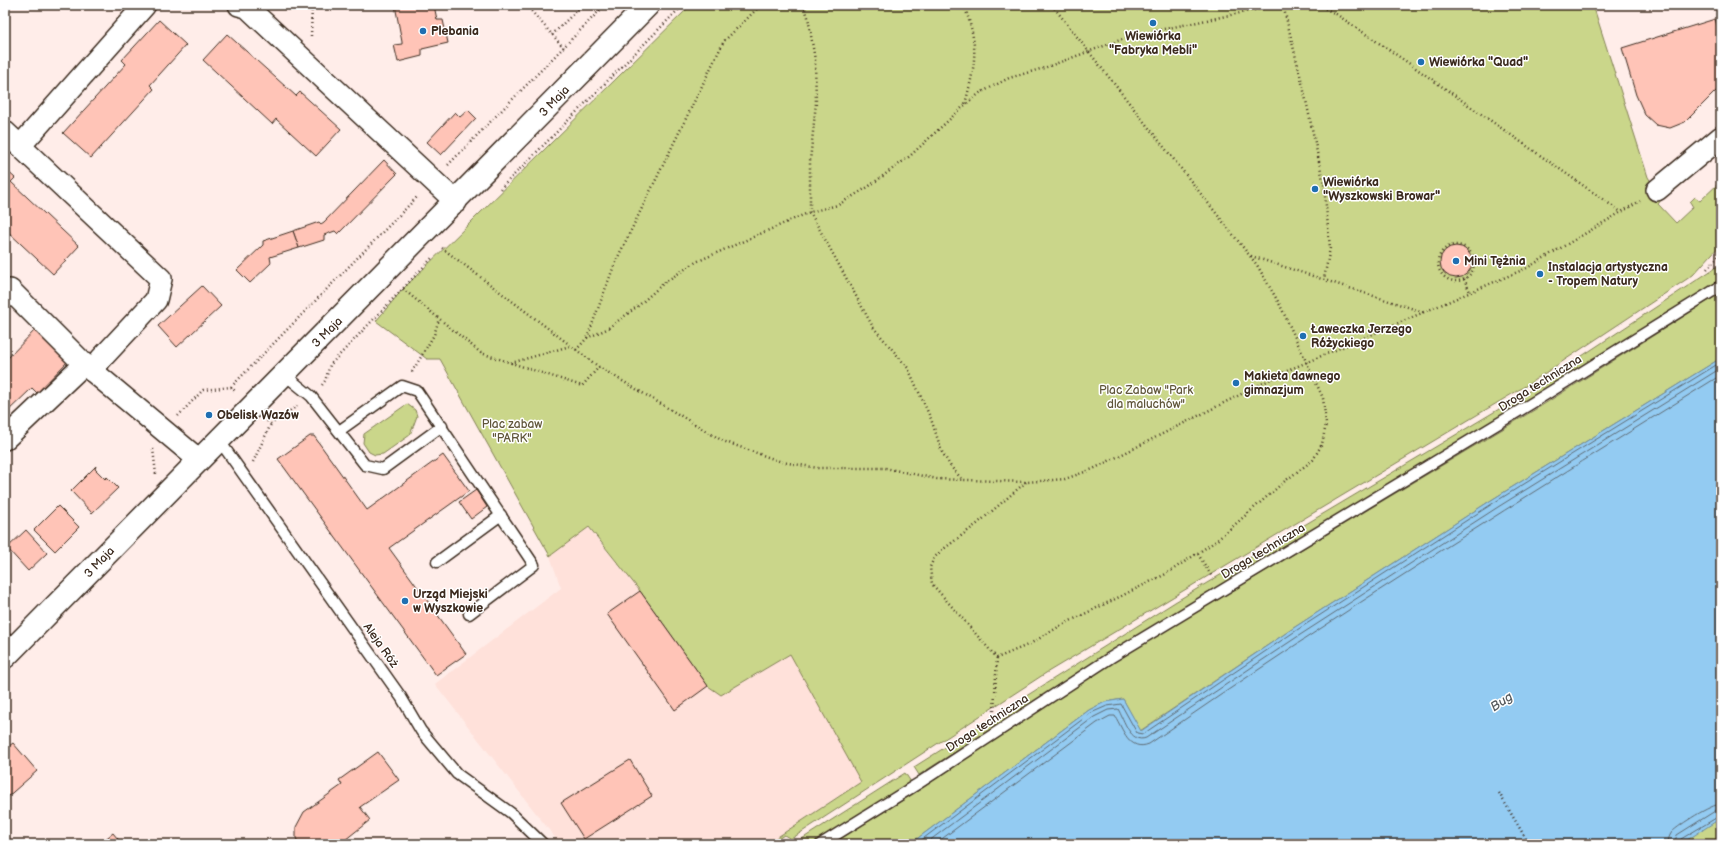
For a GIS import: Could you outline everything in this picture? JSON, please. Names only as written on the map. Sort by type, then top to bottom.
[{"type":"street","points":[[5,439],[88,368],[101,359],[156,300],[161,279],[12,139],[145,5]]},
{"type":"street","name":"3 Maja","points":[[5,658],[199,460],[456,202],[648,5]]},
{"type":"street","points":[[245,6],[456,202]]},
{"type":"street","points":[[1657,190],[1721,137]]},
{"type":"street","points":[[5,295],[10,290],[88,368],[199,460]]},
{"type":"lane","name":"Droga techniczna","points":[[821,844],[919,783],[1110,658],[1532,403],[1721,286]]},
{"type":"lane","points":[[285,375],[311,396],[365,465],[383,469],[442,426]]},
{"type":"lane","points":[[339,431],[402,386],[417,391],[442,426],[534,565],[468,614]]},
{"type":"lane","name":"Aleja Róż","points":[[219,440],[401,697],[421,731],[444,760],[457,774],[511,813],[543,844]]},
{"type":"lane","points":[[437,562],[501,515]]},
{"type":"path","points":[[311,41],[312,5]]},
{"type":"path","points":[[526,5],[564,48]]},
{"type":"path","points":[[552,35],[582,5]]},
{"type":"path","points":[[498,191],[683,5]]},
{"type":"path","points":[[576,350],[587,338],[615,263],[724,41],[761,5]]},
{"type":"path","points":[[804,5],[808,17],[815,60],[816,103],[810,161],[810,212],[873,327],[908,368],[931,419],[942,452],[950,467],[961,479]]},
{"type":"path","points":[[964,5],[972,30],[976,53],[965,105]]},
{"type":"path","points":[[997,658],[1030,644],[1060,626],[1166,574],[1198,554],[1285,481],[1314,460],[1322,444],[1326,424],[1323,398],[1280,305],[1250,256],[1052,5]]},
{"type":"path","points":[[587,338],[607,329],[638,306],[665,282],[696,262],[810,212],[838,205],[868,187],[910,156],[980,93],[1009,78],[1090,52],[1131,36],[1278,5]]},
{"type":"path","points":[[1283,5],[1304,91],[1324,185],[1330,248],[1324,279]]},
{"type":"path","points":[[1318,5],[1336,14],[1407,62],[1621,212]]},
{"type":"path","points":[[442,248],[599,367],[722,441],[782,462],[818,468],[885,468],[937,479],[1027,482],[1064,479],[1093,469],[1306,362],[1527,268],[1657,190]]},
{"type":"path","points":[[156,476],[152,444],[203,390],[231,387],[270,424],[311,396],[325,381],[330,365],[447,242]]},
{"type":"path","points":[[1455,245],[1466,248],[1473,258],[1472,270],[1464,279],[1453,280],[1447,278],[1440,270],[1439,259],[1444,249],[1449,246],[1455,245]]},
{"type":"path","points":[[1707,270],[1721,253]]},
{"type":"path","points":[[1250,256],[1424,312]]},
{"type":"path","points":[[1464,279],[1470,292]]},
{"type":"path","points":[[403,289],[481,353],[582,386],[599,367]]},
{"type":"path","points":[[412,372],[434,335],[439,319]]},
{"type":"path","points":[[511,362],[570,345]]},
{"type":"path","points":[[994,711],[997,658],[932,584],[930,567],[934,558],[941,551],[977,524],[1027,482]]},
{"type":"path","points":[[1198,554],[1212,577]]},
{"type":"path","points":[[1499,793],[1529,844]]},
{"type":"shaded area","points":[[588,527],[640,591],[708,686],[721,695],[790,654],[861,782],[767,844],[560,844],[435,684],[561,588],[550,556]]},
{"type":"green space","points":[[691,5],[1593,5],[1648,177],[1662,199],[1658,204],[1676,223],[1693,207],[1690,202],[1695,197],[1700,201],[1721,181],[1721,244],[1693,275],[1527,385],[1046,673],[791,839],[784,835],[778,839],[780,844],[767,844],[861,782],[790,654],[721,695],[708,686],[640,591],[589,527],[550,556],[440,359],[427,359],[376,321],[403,289]]},
{"type":"green space","points":[[1721,264],[1721,281],[1613,350],[1098,660],[919,775],[914,767],[1175,602],[1526,393]]},
{"type":"green space","points":[[1721,293],[1721,358],[1493,499],[1295,627],[1140,731],[1123,699],[1105,702],[1089,710],[910,844],[832,844],[913,794],[1090,676],[1541,406]]},
{"type":"green space","points":[[407,404],[415,410],[417,416],[410,435],[383,454],[375,455],[369,452],[363,443],[364,434]]},
{"type":"green space","points":[[905,773],[911,782],[812,844],[794,844]]},
{"type":"green space","points":[[1721,817],[1721,844],[1679,844]]},
{"type":"water","name":"Bug","points":[[1721,358],[1721,818],[1681,844],[910,844],[1089,710],[1105,702],[1123,699],[1141,731],[1295,627],[1493,499]]},
{"type":"building","name":"Plebania","points":[[395,5],[434,5],[437,20],[443,20],[448,43],[422,49],[422,56],[398,62],[394,45],[402,44],[402,42]]},
{"type":"building","points":[[1715,19],[1721,36],[1721,86],[1685,122],[1670,128],[1656,125],[1645,115],[1636,95],[1622,48]]},
{"type":"building","points":[[159,20],[186,45],[150,85],[154,89],[91,158],[63,133],[126,64],[122,60]]},
{"type":"building","points":[[227,34],[296,96],[300,92],[341,129],[316,156],[276,119],[272,124],[203,60]]},
{"type":"building","points":[[468,110],[476,118],[441,155],[427,142],[455,112],[460,117]]},
{"type":"building","points":[[384,160],[397,174],[338,234],[335,231],[324,235],[324,240],[299,248],[293,231],[319,222],[321,224],[324,222]]},
{"type":"building","points":[[5,169],[15,178],[11,182],[79,246],[53,274],[5,229]]},
{"type":"building","points":[[293,231],[299,248],[270,257],[271,263],[250,283],[237,270],[263,245],[263,241]]},
{"type":"building","name":"Mini Tężnia","points":[[1456,246],[1467,251],[1472,262],[1467,273],[1456,278],[1445,273],[1440,262],[1445,251]]},
{"type":"building","points":[[202,286],[221,306],[177,347],[158,326]]},
{"type":"building","points":[[38,327],[71,358],[37,393],[32,388],[5,414],[5,361]]},
{"type":"building","name":"Urząd Miejski w Wyszkowie","points":[[310,436],[314,436],[367,510],[443,455],[469,491],[389,548],[466,654],[436,675],[278,459]]},
{"type":"building","points":[[96,466],[95,469],[105,479],[107,477],[118,488],[92,513],[71,491]]},
{"type":"building","points":[[476,490],[487,507],[471,519],[459,502]]},
{"type":"building","points":[[58,506],[79,527],[55,551],[34,530]]},
{"type":"building","points":[[26,530],[47,553],[28,571],[7,548]]},
{"type":"building","points":[[640,591],[708,686],[675,710],[607,614]]},
{"type":"building","points":[[13,743],[37,771],[5,799],[5,749]]},
{"type":"building","points":[[378,752],[399,780],[360,807],[370,820],[340,844],[299,844],[296,838],[296,827],[304,812],[342,785],[339,780]]},
{"type":"building","points":[[630,760],[652,796],[584,839],[561,803]]},
{"type":"building","points":[[113,833],[122,844],[99,844]]},
{"type":"place","name":"Wiewiórka \"Fabryka Mebli\"","points":[[1153,23]]},
{"type":"place","name":"Plebania","points":[[423,31]]},
{"type":"place","name":"Wiewiórka \"Quad\"","points":[[1421,62]]},
{"type":"place","name":"Wiewiórka \"Wyszkowski Browar\"","points":[[1315,189]]},
{"type":"place","name":"Mini Tężnia","points":[[1456,261]]},
{"type":"place","name":"Instalacja artystyczna - Tropem Natury","points":[[1540,274]]},
{"type":"place","name":"Ławeczka Jerzego Różyckiego","points":[[1303,336]]},
{"type":"place","name":"Makieta dawnego gimnazjum","points":[[1236,383]]},
{"type":"place","name":"Obelisk Wazów","points":[[209,415]]},
{"type":"place","name":"Urząd Miejski w Wyszkowie","points":[[405,601]]},
{"type":"park label","name":"Plac Zabaw \"Park dla maluchów\"","points":[[1146,397]]},
{"type":"park label","name":"Plac zabaw \"PARK\"","points":[[512,431]]}]
